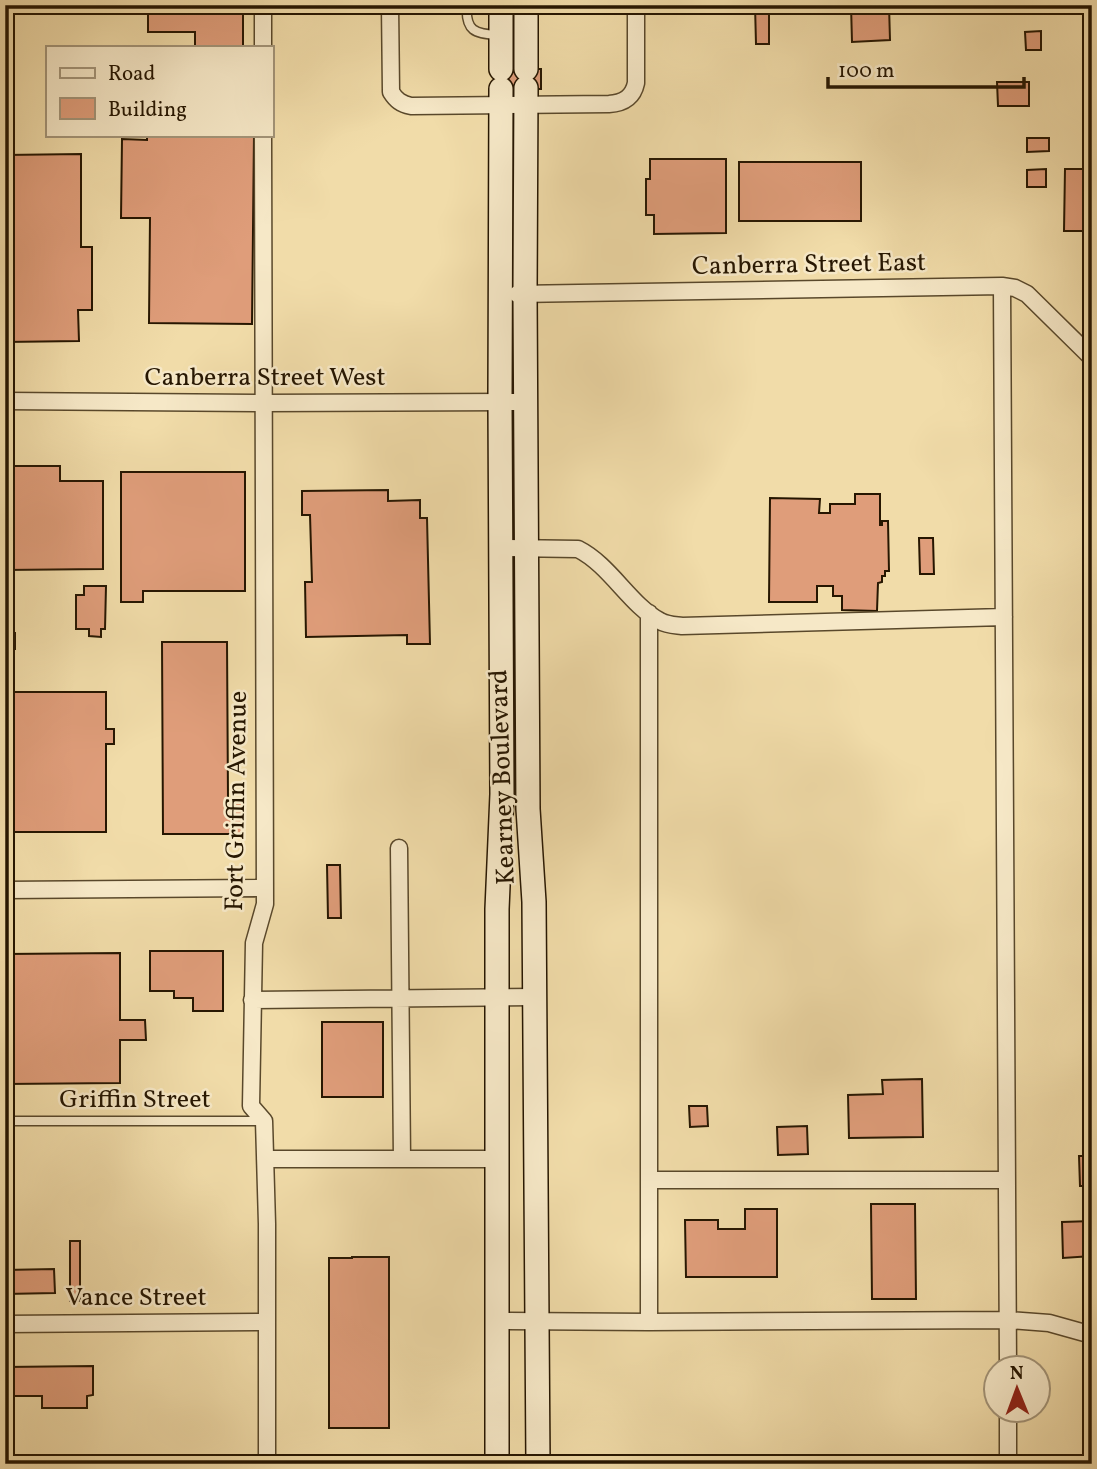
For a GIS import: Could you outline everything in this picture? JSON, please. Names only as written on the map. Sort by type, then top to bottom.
[{"type":"street","points":[[263,5],[263,46]]},
{"type":"street","points":[[390,5],[391,92],[399,102],[411,106],[501,88],[526,87],[609,104],[622,102],[632,94],[636,83],[636,5]]},
{"type":"street","name":"Kearney Boulevard","points":[[497,1464],[497,998],[502,794],[501,5]]},
{"type":"street","name":"Kearney Boulevard","points":[[526,5],[528,809],[534,902],[538,1464]]},
{"type":"street","name":"Fort Griffin Avenue","points":[[263,136],[265,904],[254,943],[251,1106],[264,1122],[267,1464]]},
{"type":"street","points":[[1002,286],[1008,1354]]},
{"type":"street","name":"Canberra Street East","points":[[500,294],[1002,286],[1027,294],[1092,358]]},
{"type":"street","name":"Canberra Street West","points":[[5,401],[526,402]]},
{"type":"street","points":[[502,548],[566,548],[587,554],[649,613],[669,625],[1004,617]]},
{"type":"street","points":[[649,613],[649,1322]]},
{"type":"street","points":[[399,848],[402,1159]]},
{"type":"street","points":[[5,890],[265,888]]},
{"type":"street","points":[[252,1000],[534,997]]},
{"type":"street","points":[[265,1159],[497,1159]]},
{"type":"street","points":[[650,1180],[1006,1180]]},
{"type":"street","points":[[496,1321],[1008,1320],[1049,1323],[1092,1335]]},
{"type":"street","name":"Vance Street","points":[[5,1324],[267,1322]]},
{"type":"street","points":[[1008,1424],[1008,1464]]},
{"type":"lane","points":[[467,5],[466,18],[471,28],[483,34],[526,36]]},
{"type":"lane","name":"Griffin Street","points":[[5,1121],[264,1122]]},
{"type":"building","points":[[148,5],[243,5],[243,46],[195,46],[195,32],[148,32]]},
{"type":"building","points":[[755,5],[769,5],[769,44],[756,44]]},
{"type":"building","points":[[851,5],[889,5],[890,40],[852,42]]},
{"type":"building","points":[[1041,31],[1041,50],[1026,50],[1025,32]]},
{"type":"building","points":[[494,69],[541,69],[541,89],[494,89]]},
{"type":"building","points":[[997,82],[1029,82],[1029,106],[998,106]]},
{"type":"building","points":[[147,136],[254,136],[252,324],[149,323],[150,218],[121,218],[122,139],[147,140]]},
{"type":"building","points":[[1027,138],[1049,138],[1049,151],[1027,152]]},
{"type":"building","points":[[81,154],[81,247],[92,247],[92,310],[78,310],[79,341],[5,342],[5,155]]},
{"type":"building","points":[[650,159],[726,159],[726,233],[654,234],[654,215],[646,215],[646,179],[650,179]]},
{"type":"building","points":[[739,162],[861,162],[861,221],[739,221]]},
{"type":"building","points":[[1046,169],[1046,187],[1027,187],[1027,170]]},
{"type":"building","points":[[1065,169],[1090,169],[1089,231],[1064,231]]},
{"type":"building","points":[[5,466],[60,466],[60,481],[103,481],[103,569],[5,570]]},
{"type":"building","points":[[121,472],[245,472],[245,591],[143,591],[143,602],[121,602]]},
{"type":"building","points":[[388,490],[388,501],[420,500],[420,518],[427,518],[430,644],[407,644],[407,635],[306,637],[305,582],[312,582],[310,515],[302,515],[302,491]]},
{"type":"building","points":[[855,494],[880,494],[880,525],[882,521],[888,521],[889,571],[885,571],[882,582],[878,583],[877,611],[842,610],[842,596],[833,596],[833,586],[817,586],[817,602],[769,602],[770,498],[820,499],[819,513],[830,513],[830,504],[855,504]]},
{"type":"building","points":[[919,538],[933,538],[934,574],[920,574]]},
{"type":"building","points":[[84,586],[106,586],[105,629],[101,629],[101,637],[89,636],[89,629],[76,629],[76,595],[84,595]]},
{"type":"building","points":[[5,633],[15,633],[15,649],[5,649]]},
{"type":"building","points":[[162,642],[227,642],[228,799],[244,799],[244,834],[163,834]]},
{"type":"building","points":[[5,692],[106,692],[106,729],[114,729],[114,744],[106,744],[106,832],[5,832]]},
{"type":"building","points":[[327,865],[340,865],[341,918],[328,918]]},
{"type":"building","points":[[150,951],[223,951],[223,1011],[193,1011],[193,998],[174,998],[174,991],[150,991]]},
{"type":"building","points":[[120,953],[120,1020],[145,1020],[146,1040],[120,1040],[120,1083],[5,1084],[5,954]]},
{"type":"building","points":[[322,1022],[383,1022],[383,1097],[322,1097]]},
{"type":"building","points":[[922,1079],[923,1137],[849,1138],[848,1095],[883,1094],[882,1080]]},
{"type":"building","points":[[689,1106],[707,1106],[708,1126],[690,1127]]},
{"type":"building","points":[[807,1126],[808,1154],[778,1155],[777,1127]]},
{"type":"building","points":[[1079,1156],[1092,1156],[1092,1186],[1080,1186]]},
{"type":"building","points":[[871,1204],[915,1204],[916,1299],[872,1299]]},
{"type":"building","points":[[745,1209],[777,1209],[777,1277],[686,1277],[685,1220],[718,1220],[718,1229],[745,1229]]},
{"type":"building","points":[[1092,1221],[1092,1256],[1063,1258],[1062,1222]]},
{"type":"building","points":[[70,1241],[80,1241],[80,1301],[70,1301]]},
{"type":"building","points":[[389,1257],[389,1428],[329,1428],[329,1258]]},
{"type":"building","points":[[54,1269],[55,1293],[5,1294],[5,1270]]},
{"type":"building","points":[[93,1366],[93,1395],[87,1396],[87,1408],[42,1408],[42,1396],[5,1396],[5,1367]]},
{"type":"building","points":[[5,1463],[93,1464],[5,1464]]}]
